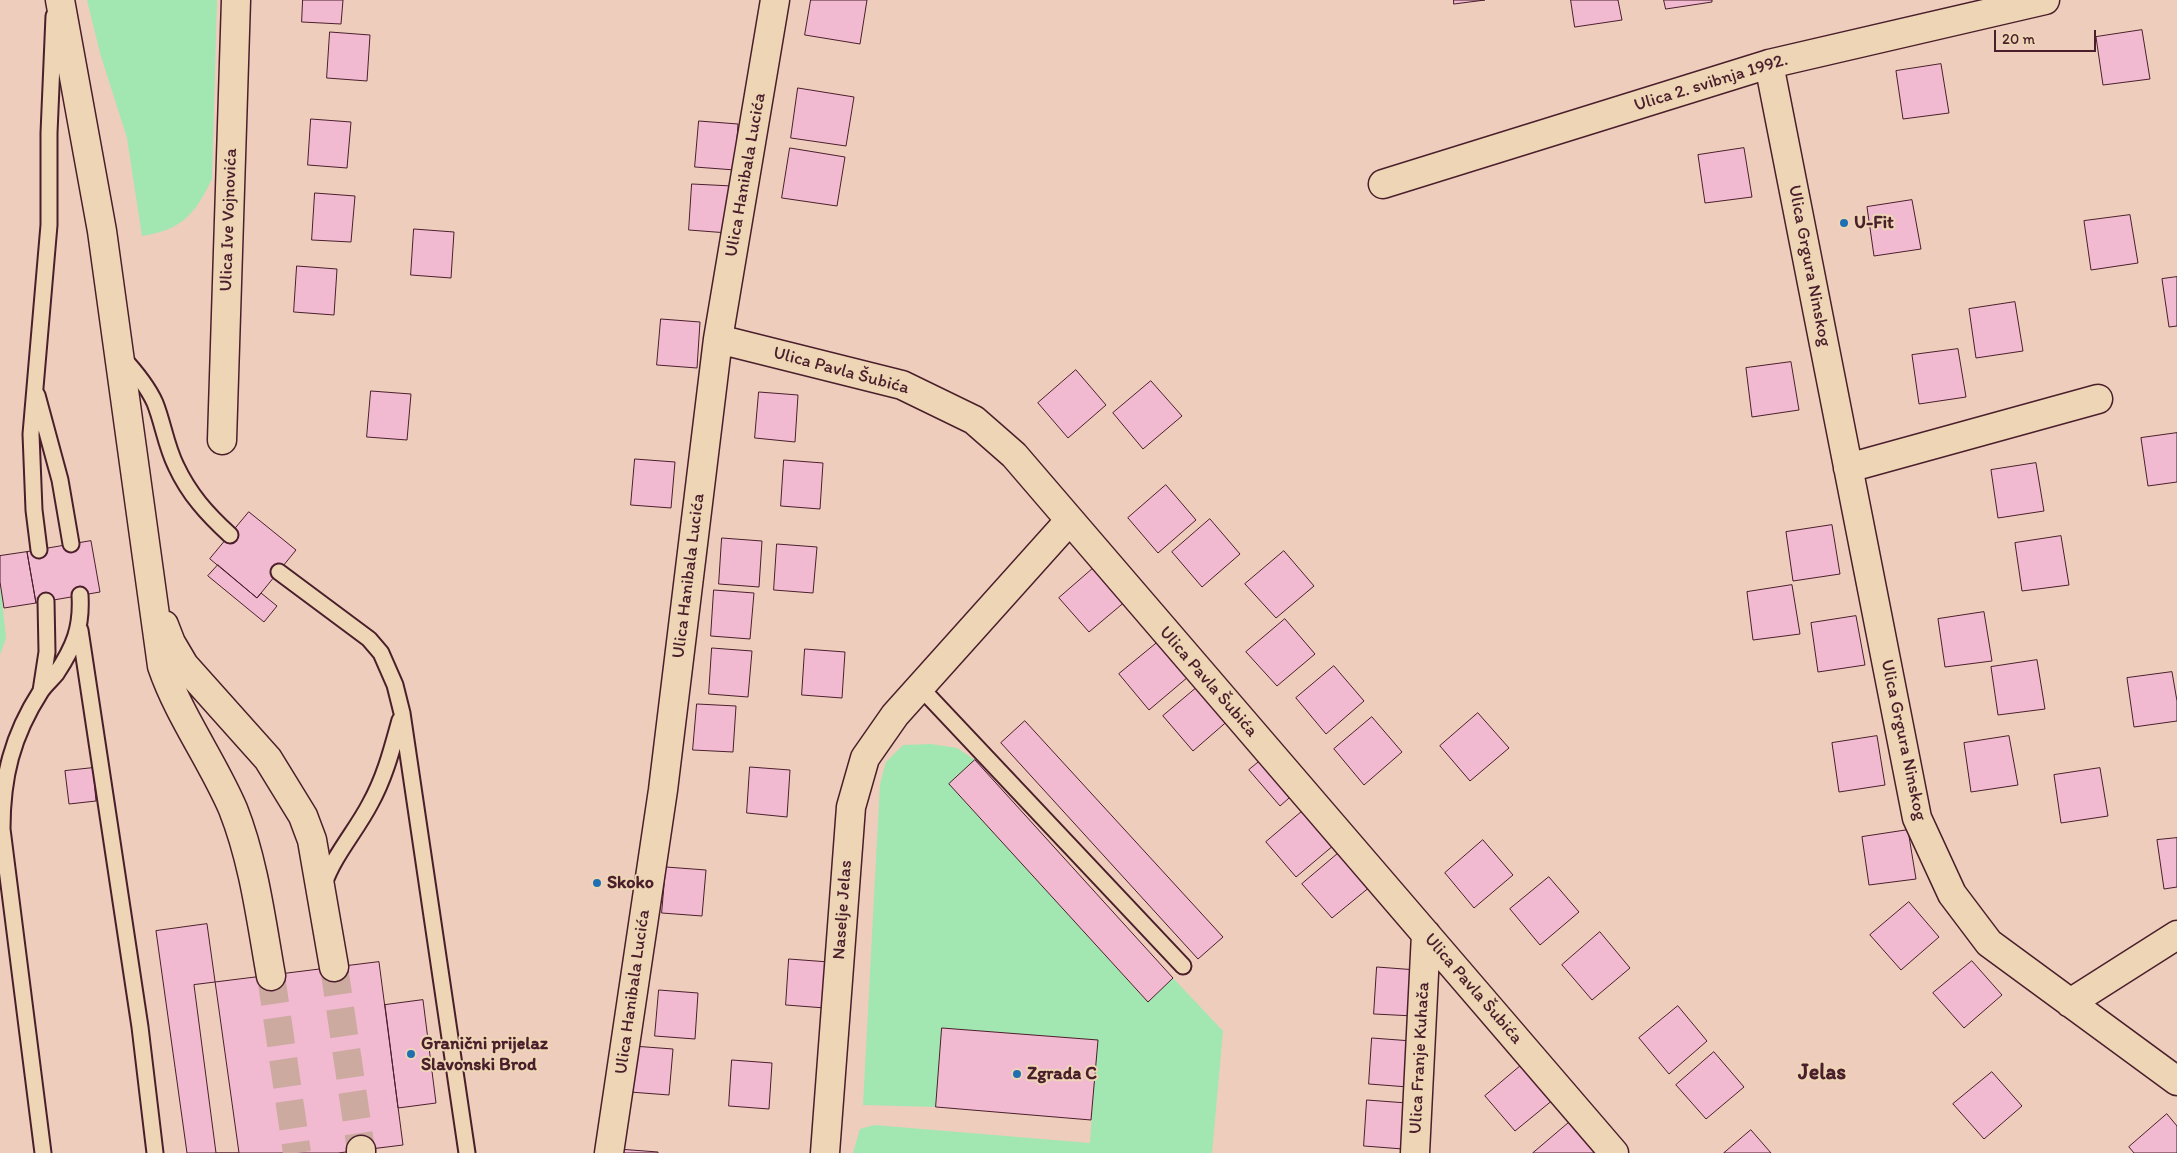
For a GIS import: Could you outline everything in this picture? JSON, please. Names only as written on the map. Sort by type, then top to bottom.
[{"type":"street","points":[[60,0],[102,231],[155,603],[157,637],[167,680],[210,760],[233,810],[243,839],[254,877],[271,976]]},
{"type":"street","name":"Ulica Ive Vojnovića","points":[[222,440],[236,0]]},
{"type":"street","name":"Ulica Hanibala Lucića","points":[[609,1153],[663,790],[718,340],[775,0]]},
{"type":"street","name":"Ulica 2. svibnja 1992.","points":[[1383,184],[1769,64],[2045,0]]},
{"type":"street","name":"Ulica Grgura Ninskog","points":[[1769,64],[1917,818],[1952,894],[1989,943],[2177,1081]]},
{"type":"street","name":"Ulica Pavla Šubića","points":[[718,340],[821,363],[902,385],[974,420],[1014,456],[1614,1153]]},
{"type":"street","points":[[1848,468],[2098,398]]},
{"type":"street","name":"Naselje Jelas","points":[[825,1153],[851,807],[866,758],[895,715],[1069,521]]},
{"type":"street","points":[[155,603],[171,643],[184,665],[198,684],[268,759],[302,816],[312,840],[334,968]]},
{"type":"street","name":"Ulica Franje Kuhača","points":[[1415,1153],[1426,934]]},
{"type":"street","points":[[2070,1003],[2177,935]]},
{"type":"lane","points":[[39,550],[31,474],[34,384],[49,225],[49,133],[54,0]]},
{"type":"lane","points":[[120,354],[144,383],[154,403],[174,464],[190,494],[205,512],[230,535]]},
{"type":"lane","points":[[34,384],[60,480],[71,544]]},
{"type":"lane","points":[[279,572],[369,639],[381,653],[395,685],[402,713],[467,1153]]},
{"type":"lane","points":[[80,595],[80,626],[140,1027],[155,1153]]},
{"type":"lane","points":[[43,1153],[2,829],[2,803],[4,779],[10,754],[41,690],[47,652],[46,601]]},
{"type":"lane","points":[[41,690],[55,675],[73,645],[80,626]]},
{"type":"lane","points":[[920,687],[1183,966]]},
{"type":"lane","points":[[321,892],[328,870],[371,803],[387,769],[402,713]]},
{"type":"green space","points":[[87,0],[217,0],[212,179],[200,202],[186,218],[177,225],[156,233],[142,236],[127,138],[100,53]]},
{"type":"green space","points":[[0,582],[6,638],[0,655]]},
{"type":"green space","points":[[931,744],[957,748],[975,760],[950,784],[1147,1001],[1173,978],[1223,1031],[1212,1153],[853,1153],[860,1129],[874,1125],[1090,1143],[1097,1040],[942,1028],[936,1107],[863,1105],[880,784],[886,762],[903,745]]},
{"type":"building","points":[[303,0],[343,0],[341,24],[302,22]]},
{"type":"building","points":[[811,0],[867,0],[860,44],[805,35]]},
{"type":"building","points":[[1454,0],[1485,0],[1454,4]]},
{"type":"building","points":[[1571,0],[1618,0],[1622,20],[1575,27]]},
{"type":"building","points":[[1664,0],[1712,0],[1712,2],[1666,9]]},
{"type":"building","points":[[2142,30],[2150,79],[2103,85],[2096,37]]},
{"type":"building","points":[[330,32],[370,35],[367,81],[327,78]]},
{"type":"building","points":[[1941,64],[1949,113],[1903,119],[1896,71]]},
{"type":"building","points":[[798,88],[854,97],[846,146],[791,138]]},
{"type":"building","points":[[311,119],[351,122],[347,168],[308,165]]},
{"type":"building","points":[[699,121],[738,124],[735,170],[695,167]]},
{"type":"building","points":[[790,148],[845,157],[837,206],[782,198]]},
{"type":"building","points":[[1744,148],[1752,197],[1705,203],[1698,155]]},
{"type":"building","points":[[692,184],[732,186],[728,233],[689,230]]},
{"type":"building","points":[[315,193],[355,196],[351,242],[312,240]]},
{"type":"building","points":[[1912,200],[1921,249],[1874,256],[1867,207]]},
{"type":"building","points":[[2130,215],[2138,263],[2091,270],[2084,221]]},
{"type":"building","points":[[414,229],[454,232],[451,278],[411,275]]},
{"type":"building","points":[[297,266],[337,269],[334,315],[294,312]]},
{"type":"building","points":[[2177,277],[2177,326],[2169,327],[2162,279]]},
{"type":"building","points":[[2015,302],[2023,351],[1976,358],[1969,309]]},
{"type":"building","points":[[661,319],[700,322],[697,368],[657,365]]},
{"type":"building","points":[[1958,349],[1966,397],[1919,404],[1912,355]]},
{"type":"building","points":[[1791,362],[1799,410],[1752,417],[1746,368]]},
{"type":"building","points":[[1076,370],[1106,405],[1068,438],[1038,403]]},
{"type":"building","points":[[1151,381],[1182,416],[1143,449],[1113,413]]},
{"type":"building","points":[[371,391],[411,394],[407,440],[367,437]]},
{"type":"building","points":[[759,392],[798,395],[795,442],[755,438]]},
{"type":"building","points":[[2177,433],[2177,482],[2148,486],[2141,438]]},
{"type":"building","points":[[635,459],[675,462],[671,508],[631,505]]},
{"type":"building","points":[[784,460],[823,463],[820,509],[781,506]]},
{"type":"building","points":[[2036,463],[2044,511],[1998,518],[1991,470]]},
{"type":"building","points":[[1166,485],[1196,520],[1158,553],[1128,518]]},
{"type":"building","points":[[249,512],[296,550],[257,598],[210,559]]},
{"type":"building","points":[[1210,519],[1240,554],[1202,587],[1172,552]]},
{"type":"building","points":[[1832,525],[1840,574],[1793,581],[1786,532]]},
{"type":"building","points":[[2061,536],[2069,585],[2022,591],[2015,543]]},
{"type":"building","points":[[722,538],[762,541],[759,587],[719,584]]},
{"type":"building","points":[[91,541],[100,592],[36,603],[27,552]]},
{"type":"building","points":[[777,544],[817,547],[813,593],[774,590]]},
{"type":"building","points":[[1284,551],[1314,586],[1276,618],[1245,584]]},
{"type":"building","points":[[27,552],[36,603],[4,608],[0,582],[0,556]]},
{"type":"building","points":[[218,565],[257,598],[261,593],[277,606],[264,622],[208,576]]},
{"type":"building","points":[[1097,565],[1127,600],[1089,632],[1059,598]]},
{"type":"building","points":[[1792,585],[1800,634],[1753,640],[1747,592]]},
{"type":"building","points":[[714,590],[754,593],[750,639],[711,636]]},
{"type":"building","points":[[1984,612],[1992,661],[1945,667],[1938,619]]},
{"type":"building","points":[[1856,616],[1865,665],[1818,672],[1811,623]]},
{"type":"building","points":[[1285,619],[1315,654],[1277,686],[1246,652]]},
{"type":"building","points":[[1158,642],[1188,677],[1149,710],[1119,674]]},
{"type":"building","points":[[712,648],[752,651],[748,697],[709,694]]},
{"type":"building","points":[[805,649],[845,652],[842,698],[802,695]]},
{"type":"building","points":[[2037,660],[2045,709],[1998,715],[1991,667]]},
{"type":"building","points":[[1334,666],[1364,701],[1326,734],[1296,698]]},
{"type":"building","points":[[2172,672],[2177,701],[2177,721],[2134,727],[2127,678]]},
{"type":"building","points":[[1201,684],[1231,718],[1193,751],[1163,716]]},
{"type":"building","points":[[697,704],[736,706],[733,752],[693,750]]},
{"type":"building","points":[[1478,713],[1509,748],[1470,781],[1440,746]]},
{"type":"building","points":[[1372,717],[1402,752],[1364,785],[1334,749]]},
{"type":"building","points":[[1025,721],[1223,937],[1198,959],[1001,743]]},
{"type":"building","points":[[1877,736],[1885,785],[1839,792],[1832,743]]},
{"type":"building","points":[[2009,736],[2018,785],[1971,792],[1964,743]]},
{"type":"building","points":[[1266,756],[1297,791],[1280,806],[1249,770]]},
{"type":"building","points":[[975,760],[1173,978],[1148,1002],[949,784]]},
{"type":"building","points":[[750,767],[790,770],[787,817],[747,813]]},
{"type":"building","points":[[93,768],[96,801],[69,804],[65,771]]},
{"type":"building","points":[[2100,768],[2108,816],[2061,823],[2054,775]]},
{"type":"building","points":[[1305,809],[1334,845],[1296,877],[1266,842]]},
{"type":"building","points":[[1908,830],[1916,879],[1869,885],[1862,837]]},
{"type":"building","points":[[2177,838],[2177,887],[2164,889],[2157,840]]},
{"type":"building","points":[[1483,840],[1513,875],[1474,908],[1445,873]]},
{"type":"building","points":[[1341,851],[1371,886],[1332,918],[1302,884]]},
{"type":"building","points":[[666,867],[706,870],[702,916],[662,913]]},
{"type":"building","points":[[1549,877],[1579,912],[1540,945],[1510,909]]},
{"type":"building","points":[[1909,902],[1939,937],[1901,970],[1870,935]]},
{"type":"building","points":[[207,924],[239,1153],[187,1153],[156,931]]},
{"type":"building","points":[[1600,932],[1630,968],[1592,1000],[1562,965]]},
{"type":"building","points":[[789,959],[829,962],[825,1008],[786,1005]]},
{"type":"building","points":[[1972,961],[2002,995],[1964,1028],[1933,993]]},
{"type":"building","points":[[379,962],[403,1145],[338,1153],[216,1153],[194,985]]},
{"type":"building","points":[[1377,967],[1417,970],[1414,1016],[1374,1014]]},
{"type":"building","points":[[659,990],[698,993],[695,1039],[655,1036]]},
{"type":"building","name":"Granični prijelaz Slavonski Brod","points":[[423,1000],[436,1103],[398,1108],[385,1005]]},
{"type":"building","points":[[1678,1006],[1707,1041],[1669,1074],[1639,1038]]},
{"type":"building","name":"Zgrada C","points":[[942,1028],[1098,1040],[1091,1120],[936,1107]]},
{"type":"building","points":[[1372,1038],[1412,1041],[1408,1087],[1369,1084]]},
{"type":"building","points":[[633,1046],[673,1049],[669,1095],[630,1092]]},
{"type":"building","points":[[1714,1052],[1744,1087],[1706,1119],[1676,1085]]},
{"type":"building","points":[[732,1060],[772,1063],[769,1109],[729,1106]]},
{"type":"building","points":[[1524,1063],[1554,1099],[1515,1131],[1485,1096]]},
{"type":"building","points":[[1992,1072],[2022,1106],[1984,1139],[1953,1104]]},
{"type":"building","points":[[1367,1100],[1407,1103],[1403,1149],[1364,1146]]},
{"type":"building","points":[[2167,1114],[2177,1126],[2177,1153],[2134,1153],[2129,1147]]},
{"type":"building","points":[[1572,1120],[1600,1153],[1533,1153]]},
{"type":"building","points":[[1751,1130],[1771,1153],[1724,1153]]},
{"type":"building","points":[[618,1149],[658,1152],[658,1153],[618,1153]]},
{"type":"tunnel","points":[[334,967],[361,1150]]},
{"type":"tunnel","points":[[271,976],[297,1153]]},
{"type":"place","name":"U-Fit","points":[[1844,223]]},
{"type":"place","name":"Skoko","points":[[597,883]]},
{"type":"place","name":"Granični prijelaz Slavonski Brod","points":[[411,1054]]},
{"type":"place","name":"Zgrada C","points":[[1017,1074]]},
{"type":"district","name":"Jelas","points":[[1822,1073]]}]
